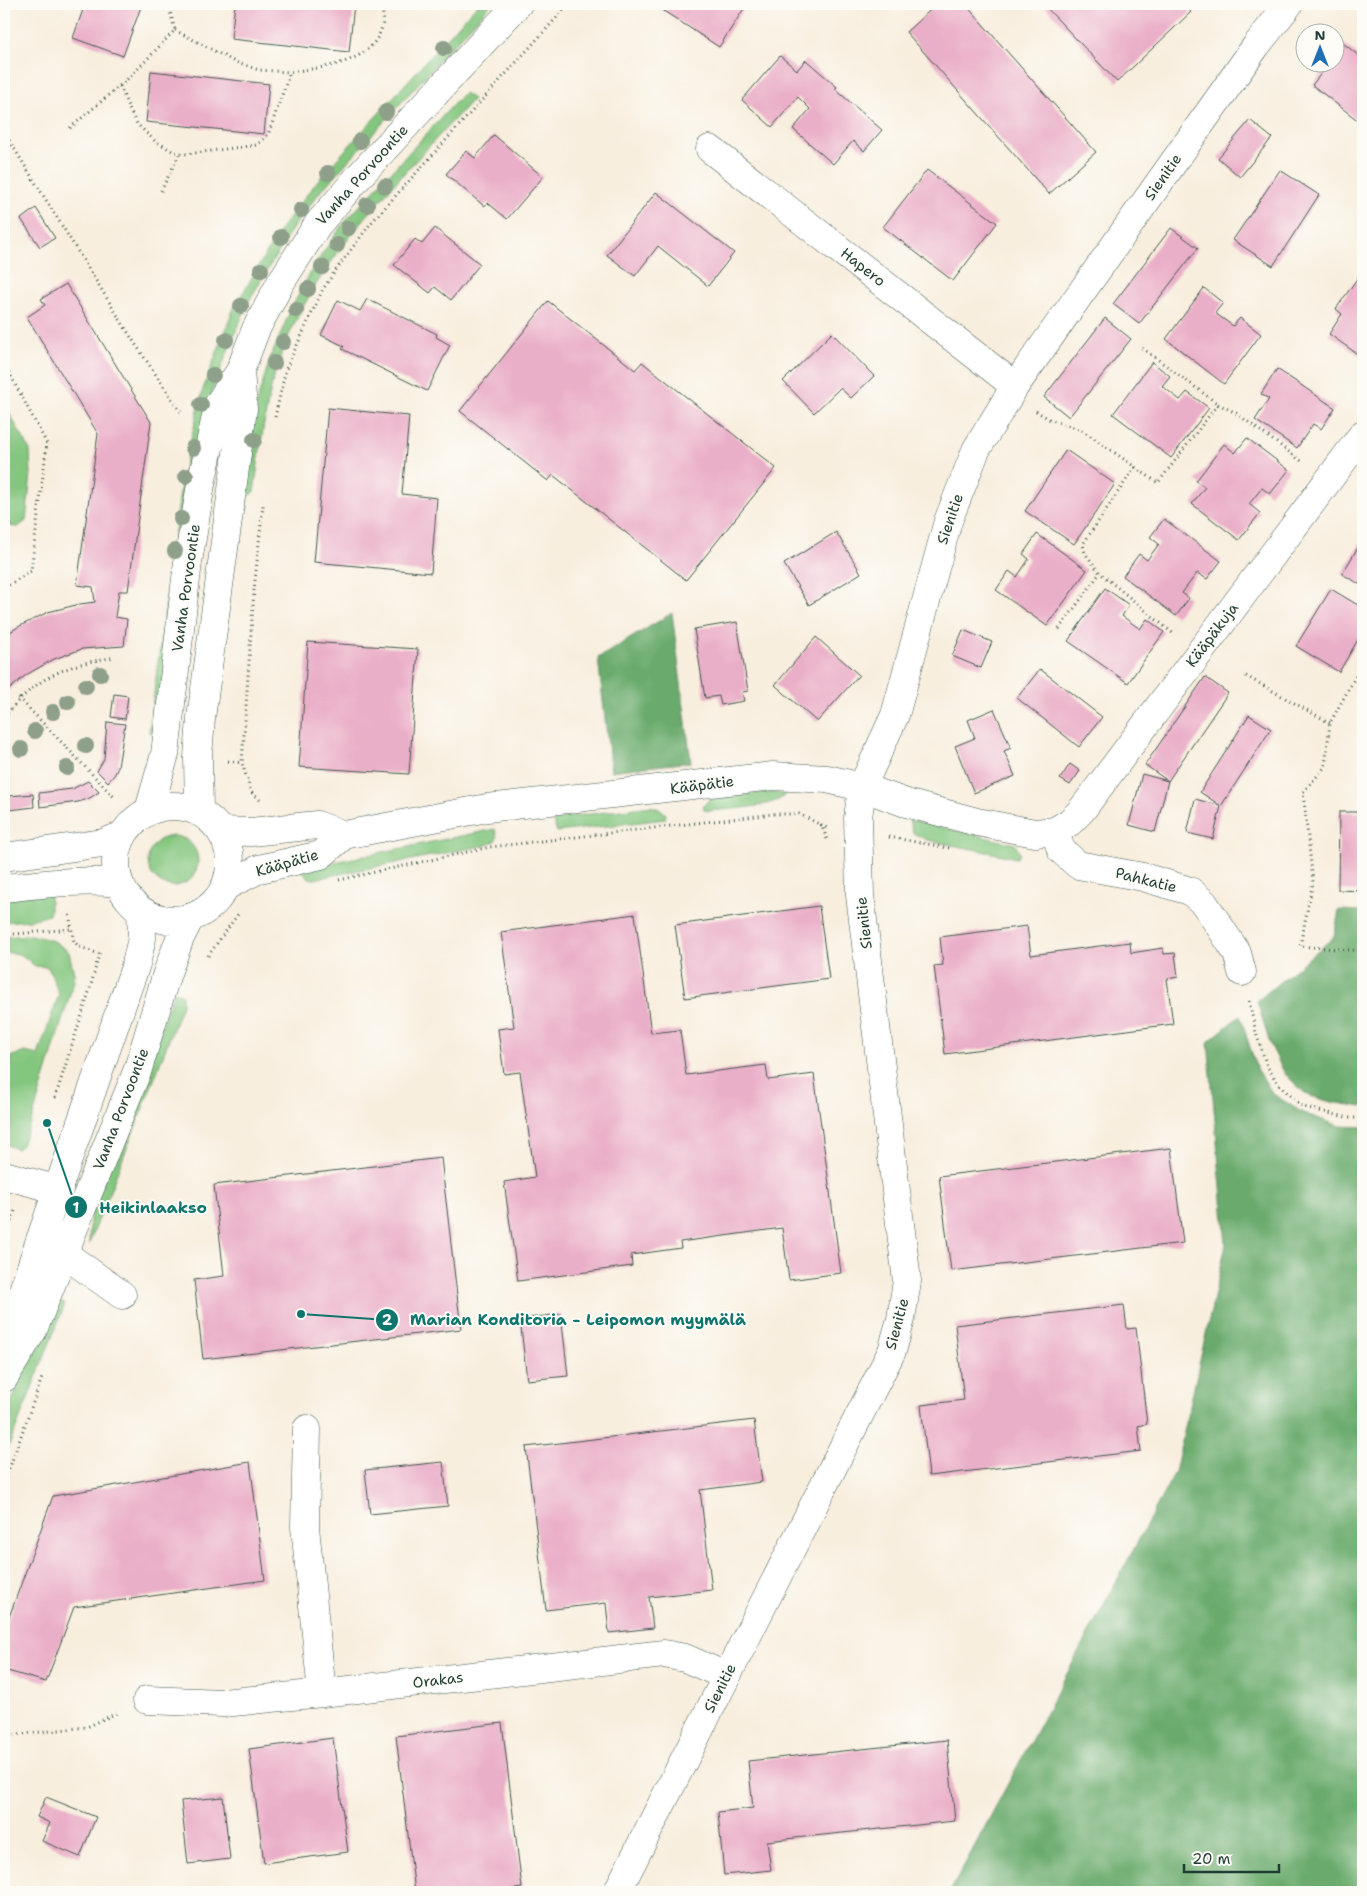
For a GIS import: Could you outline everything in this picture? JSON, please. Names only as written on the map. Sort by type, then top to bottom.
[{"type":"street","name":"Vanha Porvoontie","points":[[149,810],[165,754],[188,562],[201,484],[219,403],[240,370],[256,328],[281,282],[318,224],[362,173],[518,4]]},
{"type":"street","name":"Sienitie","points":[[617,1892],[892,1351],[901,1319],[907,1281],[860,895],[858,818],[862,787],[896,716],[948,522],[976,450],[1015,386],[1256,46],[1289,4]]},
{"type":"street","name":"Hapero","points":[[710,149],[1015,386]]},
{"type":"street","name":"Vanha Porvoontie","points":[[198,811],[198,758],[201,718],[243,409],[240,370]]},
{"type":"street","name":"Kääpäkuja","points":[[1056,831],[1070,822],[1081,811],[1363,434]]},
{"type":"street","name":"Kääpätie","points":[[221,831],[251,832],[317,825],[344,834],[487,808],[773,776],[827,779],[862,787],[906,803],[977,822],[1035,834],[1056,831]]},
{"type":"street","points":[[177,805],[198,811],[212,821],[221,831],[228,847],[231,864],[226,886],[212,906],[190,918],[158,919],[141,911],[128,899],[119,883],[115,859],[121,836],[134,820],[149,810],[177,805]]},
{"type":"street","name":"Pahkatie","points":[[1056,831],[1060,850],[1078,865],[1143,877],[1190,891],[1204,903],[1237,952],[1242,972]]},
{"type":"street","name":"Kääpätie","points":[[226,886],[259,869],[321,855],[344,834]]},
{"type":"street","points":[[4,857],[104,843],[121,836]]},
{"type":"street","points":[[4,888],[66,881],[119,883]]},
{"type":"street","name":"Vanha Porvoontie","points":[[4,1362],[14,1320],[38,1246],[136,964],[142,938],[141,911]]},
{"type":"street","name":"Vanha Porvoontie","points":[[4,1378],[33,1330],[138,1070],[167,973],[180,938],[190,918]]},
{"type":"street","points":[[15,1178],[59,1190]]},
{"type":"street","points":[[63,1253],[122,1295]]},
{"type":"street","points":[[307,1429],[306,1527],[322,1693]]},
{"type":"street","name":"Orakas","points":[[146,1700],[223,1703],[664,1654],[684,1658],[726,1676]]},
{"type":"path","points":[[168,4],[175,30],[243,65],[259,70],[290,72],[323,68],[348,61],[362,53],[376,40],[383,22],[381,4]]},
{"type":"path","points":[[273,426],[286,369],[323,289],[340,263],[371,223],[569,4]]},
{"type":"path","points":[[70,128],[132,76],[175,30]]},
{"type":"path","points":[[120,86],[137,124],[156,141],[174,152],[187,154],[257,145],[268,135],[290,72]]},
{"type":"path","points":[[4,132],[134,342],[182,414]]},
{"type":"path","points":[[161,191],[180,153]]},
{"type":"path","points":[[1142,348],[1218,404],[1236,413],[1328,481]]},
{"type":"path","points":[[4,363],[47,444],[31,571],[4,588]]},
{"type":"path","points":[[1031,408],[1049,419],[1082,430],[1158,483],[1218,404]]},
{"type":"path","points":[[1136,467],[1084,544],[1084,553],[1100,573],[1199,654]]},
{"type":"path","points":[[262,803],[251,792],[242,763],[254,590],[264,496]]},
{"type":"path","points":[[1059,629],[1100,573]]},
{"type":"path","points":[[4,717],[19,698],[42,681],[69,668],[115,657]]},
{"type":"path","points":[[1363,663],[1330,723],[1325,766],[1303,792],[1313,882],[1300,946],[1363,951]]},
{"type":"path","points":[[1246,676],[1330,723]]},
{"type":"path","points":[[19,698],[115,798]]},
{"type":"path","points":[[334,881],[490,847],[774,814],[799,814],[831,830],[858,835],[898,838],[950,849]]},
{"type":"path","points":[[820,824],[828,840]]},
{"type":"path","points":[[4,935],[71,929],[74,942],[80,947],[99,954],[90,989],[52,1105]]},
{"type":"path","points":[[1242,972],[1256,1033],[1267,1066],[1279,1085],[1303,1107],[1350,1118],[1363,1118]]},
{"type":"path","points":[[4,1240],[15,1178]]},
{"type":"path","points":[[4,1736],[87,1727],[146,1700]]},
{"type":"green space","points":[[478,4],[491,4],[320,192],[292,229],[250,299],[213,389],[154,734],[149,732],[182,477],[203,389],[234,308],[280,230],[319,179]]},
{"type":"green space","points":[[464,93],[473,99],[359,226],[309,296],[290,333],[275,373],[265,417],[254,492],[250,495],[245,495],[242,492],[254,410],[270,359],[291,309],[315,264],[343,224]]},
{"type":"green space","points":[[4,404],[30,450],[31,474],[26,521],[18,527],[7,526],[4,520]]},
{"type":"green space","points":[[672,613],[691,762],[611,771],[598,658]]},
{"type":"green space","points":[[766,792],[786,794],[781,799],[750,807],[709,811],[704,810],[703,807],[709,799]]},
{"type":"green space","points":[[651,806],[662,810],[666,814],[665,819],[557,832],[552,819]]},
{"type":"green space","points":[[909,820],[1015,844],[1020,854],[1017,858],[927,840],[913,833]]},
{"type":"green space","points":[[495,829],[497,837],[495,841],[487,845],[314,879],[309,878],[300,869]]},
{"type":"green space","points":[[173,836],[182,838],[193,847],[198,861],[196,870],[187,881],[173,886],[164,884],[153,875],[148,861],[150,852],[159,841]]},
{"type":"green space","points":[[50,892],[49,915],[30,920],[4,922],[4,899]]},
{"type":"green space","points":[[1339,910],[1363,911],[1363,1107],[1331,1102],[1307,1095],[1285,1074],[1270,1044],[1257,1001],[1334,937]]},
{"type":"green space","points":[[31,935],[54,941],[69,952],[75,978],[33,1116],[22,1145],[17,1149],[7,1145],[4,1141],[4,1088],[12,1056],[25,1052],[38,1055],[59,994],[48,967],[34,966],[21,955],[4,953],[4,937]]},
{"type":"green space","points":[[174,992],[182,994],[182,1005],[89,1244],[90,1218]]},
{"type":"green space","points":[[1240,1015],[1256,1067],[1273,1094],[1303,1113],[1340,1126],[1363,1127],[1363,1892],[950,1892],[1175,1472],[1226,1244],[1208,1042]]},
{"type":"green space","points":[[55,1301],[65,1304],[4,1459],[4,1423],[20,1379]]},
{"type":"building","points":[[85,4],[142,4],[123,56],[73,38]]},
{"type":"building","points":[[235,4],[354,4],[349,52],[231,39]]},
{"type":"building","points":[[653,4],[747,4],[719,47]]},
{"type":"building","points":[[937,4],[965,4],[1096,152],[1049,194],[906,32]]},
{"type":"building","points":[[1043,4],[1183,4],[1191,12],[1117,82]]},
{"type":"building","points":[[1344,44],[1363,59],[1363,118],[1360,122],[1312,85],[1322,72],[1344,72]]},
{"type":"building","points":[[780,56],[797,70],[806,60],[837,87],[835,89],[882,130],[864,151],[853,141],[833,164],[793,129],[810,109],[798,97],[772,127],[742,100]]},
{"type":"building","points":[[151,71],[269,84],[264,134],[146,122]]},
{"type":"building","points":[[1250,120],[1272,138],[1240,177],[1218,158]]},
{"type":"building","points":[[494,135],[543,177],[507,219],[488,203],[484,206],[446,174],[466,151],[475,158]]},
{"type":"building","points":[[927,170],[997,223],[953,281],[883,227]]},
{"type":"building","points":[[1280,170],[1319,195],[1273,266],[1233,240]]},
{"type":"building","points":[[656,192],[734,253],[708,286],[658,246],[635,276],[607,255]]},
{"type":"building","points":[[36,208],[55,238],[40,247],[21,219]]},
{"type":"building","points":[[435,228],[480,264],[451,300],[435,287],[430,293],[394,265],[415,239],[422,244]]},
{"type":"building","points":[[1171,228],[1198,248],[1139,324],[1113,304]]},
{"type":"building","points":[[1363,270],[1363,358],[1329,334],[1342,314],[1336,309]]},
{"type":"building","points":[[66,284],[151,422],[128,591],[119,591],[115,617],[127,619],[124,646],[82,649],[54,659],[26,675],[4,694],[4,636],[48,612],[95,602],[93,587],[77,585],[98,434],[27,317],[45,305],[41,299]]},
{"type":"building","points":[[1204,288],[1223,303],[1215,313],[1233,326],[1240,318],[1261,334],[1224,384],[1166,339]]},
{"type":"building","points":[[367,299],[437,334],[436,337],[450,345],[427,391],[342,349],[344,346],[321,335],[338,300],[360,311]]},
{"type":"building","points":[[548,301],[635,370],[642,362],[776,468],[686,580],[553,475],[548,481],[460,411]]},
{"type":"building","points":[[1105,318],[1131,339],[1069,417],[1044,397]]},
{"type":"building","points":[[832,333],[874,376],[851,398],[840,388],[814,413],[783,381]]},
{"type":"building","points":[[1152,362],[1170,376],[1162,386],[1180,400],[1187,392],[1209,408],[1171,458],[1113,414]]},
{"type":"building","points":[[1277,369],[1335,408],[1321,429],[1313,424],[1297,448],[1255,420],[1269,399],[1261,394]]},
{"type":"building","points":[[328,408],[409,416],[402,494],[437,498],[431,573],[314,562]]},
{"type":"building","points":[[1247,438],[1289,470],[1270,494],[1262,488],[1249,504],[1260,513],[1239,540],[1192,504],[1205,487],[1196,481],[1224,444],[1235,453]]},
{"type":"building","points":[[1066,450],[1115,484],[1074,544],[1025,511]]},
{"type":"building","points":[[1164,519],[1221,561],[1207,579],[1197,573],[1182,593],[1189,598],[1176,616],[1123,576],[1139,554],[1147,560],[1159,544],[1150,537]]},
{"type":"building","points":[[836,532],[861,573],[809,605],[784,564]]},
{"type":"building","points":[[1037,534],[1087,570],[1047,626],[996,590],[1009,571],[1017,577],[1029,559],[1023,554]]},
{"type":"building","points":[[1363,539],[1363,586],[1342,574]]},
{"type":"building","points":[[1105,588],[1129,605],[1122,616],[1140,629],[1147,619],[1164,632],[1128,683],[1068,641]]},
{"type":"building","points":[[1331,589],[1363,608],[1363,631],[1339,672],[1296,646]]},
{"type":"building","points":[[737,622],[748,691],[742,692],[744,701],[721,705],[719,696],[705,698],[694,629]]},
{"type":"building","points":[[963,630],[992,642],[981,668],[952,656]]},
{"type":"building","points":[[816,637],[859,675],[817,722],[775,685]]},
{"type":"building","points":[[308,642],[418,649],[409,774],[299,767]]},
{"type":"building","points":[[1040,669],[1102,717],[1079,747],[1017,698]]},
{"type":"building","points":[[1205,677],[1228,693],[1168,781],[1145,765]]},
{"type":"building","points":[[114,694],[128,696],[125,719],[111,717]]},
{"type":"building","points":[[994,709],[1011,748],[1004,751],[1015,776],[974,793],[955,746],[975,738],[968,720]]},
{"type":"building","points":[[1249,715],[1271,729],[1221,806],[1200,792]]},
{"type":"building","points":[[107,722],[125,724],[118,767],[108,782],[97,771],[104,759]]},
{"type":"building","points":[[1070,764],[1080,771],[1070,785],[1060,779]]},
{"type":"building","points":[[1142,774],[1168,781],[1155,832],[1129,825]]},
{"type":"building","points":[[88,781],[99,792],[88,799],[40,807],[39,793],[72,789]]},
{"type":"building","points":[[33,794],[34,807],[10,810],[9,796]]},
{"type":"building","points":[[1195,799],[1221,806],[1213,839],[1187,833]]},
{"type":"building","points":[[1339,812],[1363,812],[1363,891],[1338,890]]},
{"type":"building","points":[[819,906],[829,979],[685,998],[675,925]]},
{"type":"building","points":[[635,914],[651,1033],[680,1030],[686,1075],[766,1065],[768,1080],[814,1074],[841,1273],[789,1280],[782,1228],[680,1242],[681,1248],[631,1255],[632,1266],[518,1281],[504,1182],[535,1177],[520,1072],[504,1074],[498,1029],[514,1027],[501,932]]},
{"type":"building","points":[[1027,926],[1031,955],[1130,942],[1131,953],[1163,948],[1164,954],[1175,953],[1178,977],[1167,979],[1173,1024],[945,1054],[934,966],[943,965],[940,937]]},
{"type":"building","points":[[1171,1148],[1183,1243],[951,1271],[939,1176]]},
{"type":"building","points":[[441,1158],[461,1329],[203,1359],[194,1280],[224,1276],[214,1185]]},
{"type":"building","points":[[1124,1305],[1127,1329],[1136,1328],[1147,1424],[1138,1426],[1141,1451],[929,1476],[921,1405],[964,1400],[955,1325]]},
{"type":"building","points":[[561,1314],[568,1376],[527,1380],[520,1319]]},
{"type":"building","points":[[754,1420],[762,1482],[700,1490],[712,1590],[649,1597],[653,1628],[609,1633],[606,1603],[546,1610],[526,1447]]},
{"type":"building","points":[[250,1462],[265,1580],[74,1607],[46,1682],[4,1670],[4,1631],[53,1496]]},
{"type":"building","points":[[443,1462],[448,1506],[370,1514],[365,1470]]},
{"type":"building","points":[[502,1723],[522,1888],[492,1892],[415,1892],[396,1736]]},
{"type":"building","points":[[333,1738],[348,1852],[264,1863],[249,1749]]},
{"type":"building","points":[[947,1740],[955,1821],[767,1841],[771,1870],[724,1875],[718,1812],[753,1808],[748,1761]]},
{"type":"building","points":[[46,1797],[96,1817],[80,1857],[42,1841],[50,1823],[37,1817]]},
{"type":"building","points":[[223,1797],[230,1859],[188,1864],[181,1801]]},
{"type":"place","name":"Heikinlaakso","points":[[47,1123]]},
{"type":"place","name":"Marian Konditoria - Leipomon myymälä","points":[[301,1314]]}]
